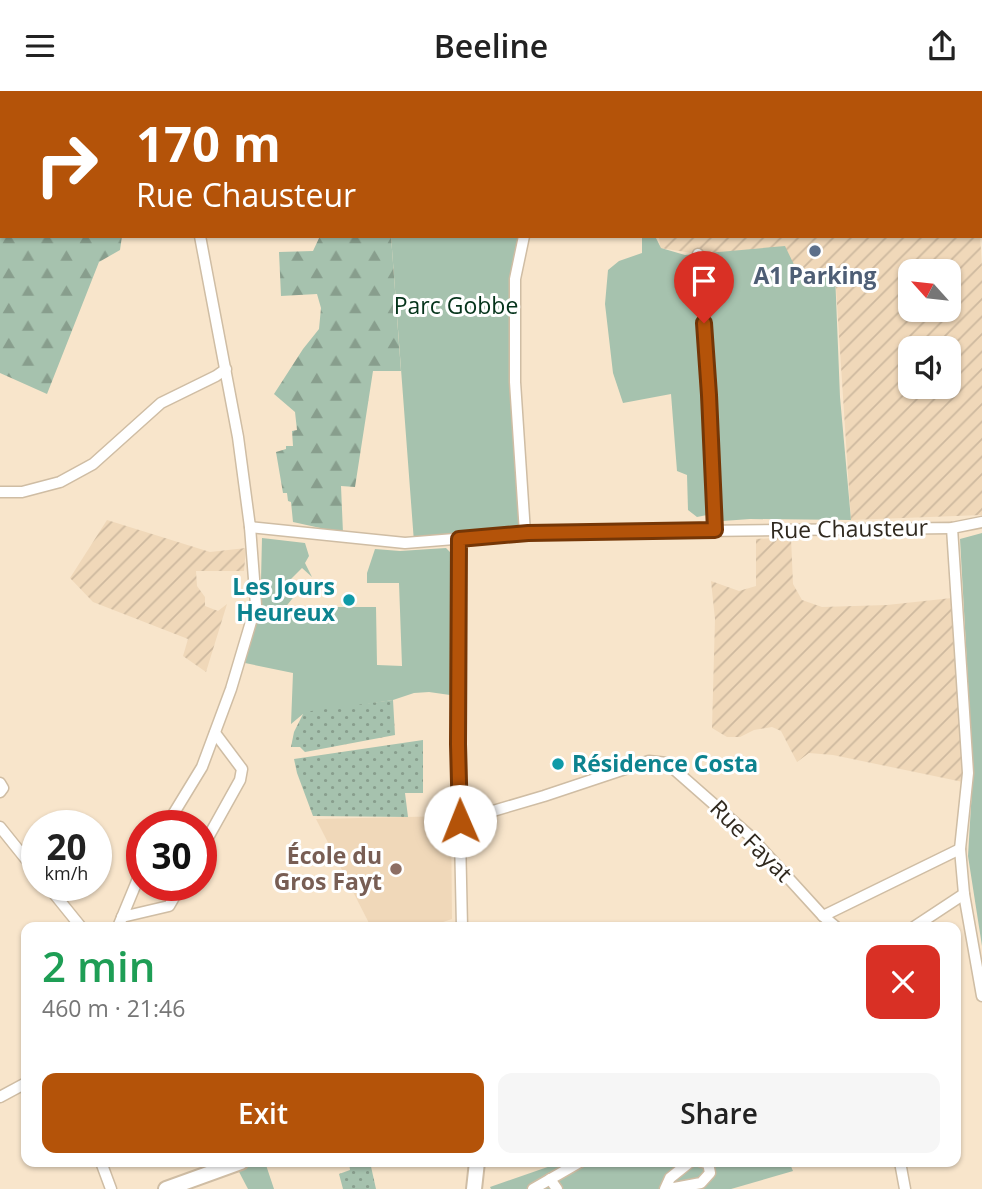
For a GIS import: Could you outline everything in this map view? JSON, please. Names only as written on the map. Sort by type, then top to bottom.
[{"type":"street","points":[[176,810],[202,767],[231,689],[256,605],[250,527],[238,437],[200,238]]},
{"type":"street","points":[[524,238],[515,279],[515,382],[525,533]]},
{"type":"street","points":[[698,254],[709,395],[715,530]]},
{"type":"street","points":[[0,492],[22,492],[60,482],[93,464],[161,403],[226,369]]},
{"type":"street","name":"Rue Chausteur","points":[[250,527],[405,543],[525,533],[952,528],[982,522]]},
{"type":"street","points":[[952,528],[968,773],[960,849],[964,894],[982,996]]},
{"type":"street","points":[[459,539],[458,744],[462,922]]},
{"type":"street","points":[[215,733],[242,769],[237,789],[217,823]]},
{"type":"street","name":"Rue Fayat","points":[[460,821],[649,761],[667,764],[750,836],[830,922]]},
{"type":"street","points":[[0,783],[4,788],[0,792]]},
{"type":"street","points":[[0,827],[21,853]]},
{"type":"street","points":[[823,916],[960,849]]},
{"type":"street","points":[[922,922],[964,894]]},
{"type":"street","points":[[60,901],[77,922]]},
{"type":"street","points":[[120,922],[128,901]]},
{"type":"street","points":[[120,922],[169,906],[172,901]]},
{"type":"street","points":[[0,1097],[21,1086]]},
{"type":"street","points":[[103,1167],[111,1189]]},
{"type":"street","points":[[166,1189],[228,1167]]},
{"type":"street","points":[[533,1189],[571,1167]]},
{"type":"street","points":[[684,1167],[670,1178],[667,1189],[701,1182],[710,1173],[709,1167]]},
{"type":"street","points":[[901,1167],[905,1189]]},
{"type":"street","points":[[550,1179],[556,1189]]},
{"type":"shaded area","points":[[659,238],[980,238],[982,515],[851,520],[835,273],[799,275],[660,248]]},
{"type":"shaded area","points":[[107,520],[210,552],[246,548],[244,571],[196,571],[197,586],[205,597],[205,606],[218,611],[227,604],[206,672],[183,656],[188,639],[93,602],[70,578]]},
{"type":"shaded area","points":[[791,537],[793,584],[802,600],[822,607],[887,605],[952,598],[963,782],[833,755],[809,753],[797,762],[781,731],[772,727],[754,730],[740,737],[727,737],[712,728],[715,619],[711,581],[739,591],[756,586],[756,539]]},
{"type":"shaded area","name":"École du Gros Fayt","points":[[451,816],[452,919],[443,922],[368,922],[316,819]]},
{"type":"green space","points":[[0,238],[122,238],[120,250],[99,262],[47,394],[0,373]]},
{"type":"green space","points":[[319,238],[391,238],[401,371],[373,371],[355,487],[341,486],[343,533],[293,522],[291,502],[288,501],[287,493],[283,493],[276,452],[286,449],[286,446],[293,446],[292,431],[297,430],[295,412],[274,394],[319,329],[321,308],[317,294],[281,296],[279,252],[313,251]]},
{"type":"green space","name":"Parc Gobbe","points":[[391,238],[524,238],[515,279],[525,533],[414,542]]},
{"type":"green space","points":[[642,238],[656,238],[661,248],[685,255],[785,246],[799,275],[835,273],[840,397],[851,520],[750,519],[709,522],[700,371],[707,515],[697,517],[688,510],[687,475],[677,471],[671,394],[623,403],[613,373],[605,304],[608,270],[619,261],[642,253]]},
{"type":"green space","points":[[982,533],[982,946],[968,856],[973,772],[960,539]]},
{"type":"green space","points":[[262,538],[305,543],[309,556],[305,563],[312,577],[302,568],[286,584],[296,594],[284,609],[300,624],[319,607],[376,607],[377,665],[402,666],[399,583],[367,583],[367,573],[375,549],[400,551],[446,548],[453,555],[450,695],[414,693],[393,700],[303,714],[291,724],[293,673],[245,663],[258,608]]},
{"type":"green space","points":[[393,700],[395,735],[305,752],[300,747],[291,747],[294,732],[304,712]]},
{"type":"green space","points":[[423,740],[423,793],[405,793],[408,817],[313,816],[294,759]]},
{"type":"green space","points":[[267,1167],[274,1189],[248,1189],[237,1168]]},
{"type":"green space","points":[[350,1167],[371,1167],[376,1189],[343,1189],[339,1174],[350,1170]]},
{"type":"green space","points":[[548,1167],[791,1167],[793,1171],[731,1189],[490,1187]]},
{"type":"place","name":"A1 Parking","points":[[815,251]]},
{"type":"place","name":"Les Jours Heureux","points":[[349,600]]},
{"type":"place","name":"Résidence Costa","points":[[558,764]]},
{"type":"place","name":"École du Gros Fayt","points":[[396,869]]},
{"type":"route","points":[[460,821],[459,539],[528,533],[715,530],[704,323]]}]
